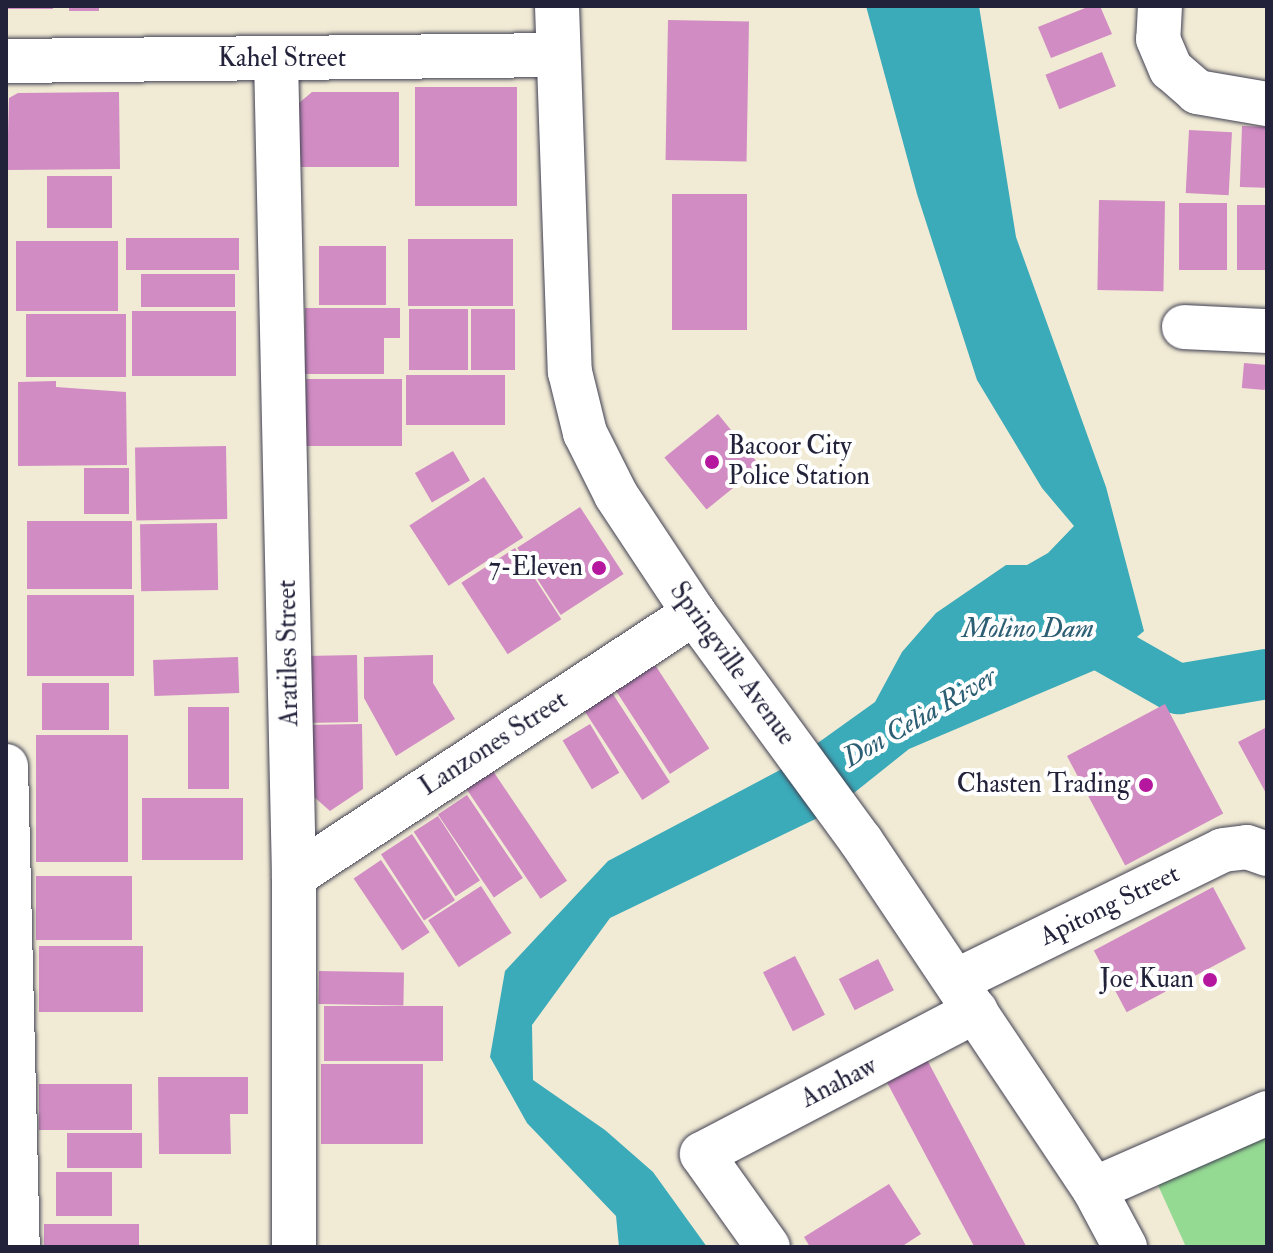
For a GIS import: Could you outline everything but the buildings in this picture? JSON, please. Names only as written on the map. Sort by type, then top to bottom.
[{"type":"street","name":"Springville Avenue","points":[[557,6],[570,372],[585,433],[616,495],[694,613],[861,841],[1094,1189],[1125,1247]]},
{"type":"street","points":[[1160,6],[1158,39],[1171,69],[1197,92],[1267,104]]},
{"type":"street","name":"Kahel Street","points":[[6,61],[557,55]]},
{"type":"street","name":"Aratiles Street","points":[[276,58],[294,876],[294,1247]]},
{"type":"street","points":[[1184,327],[1267,331]]},
{"type":"street","name":"Lanzones Street","points":[[294,876],[694,613]]},
{"type":"street","points":[[6,766],[11,1168],[18,1247]]},
{"type":"street","name":"Apitong Street","points":[[966,996],[1223,850],[1247,847],[1267,854]]},
{"type":"street","name":"Anahaw","points":[[768,1247],[702,1154],[966,996]]},
{"type":"street","points":[[1094,1189],[1267,1113]]},
{"type":"green space","points":[[1267,1129],[1267,1247],[1186,1247],[1157,1183]]},
{"type":"water","name":"Molino Dam","points":[[866,6],[979,6],[1016,237],[1106,487],[1144,631],[1100,668],[909,749],[830,812],[610,918],[532,1025],[533,1080],[605,1130],[653,1172],[707,1247],[619,1247],[616,1216],[527,1123],[490,1057],[505,971],[608,861],[780,770],[875,702],[902,652],[936,613],[1006,565],[1027,565],[1048,553],[1074,526],[1042,488],[977,380],[917,194]]},
{"type":"waterway","points":[[1074,630],[1178,689],[1267,674]]},
{"type":"place","name":"Bacoor City Police Station","points":[[712,462]]},
{"type":"place","name":"7-Eleven","points":[[599,568]]},
{"type":"place","name":"Chasten Trading","points":[[1146,785]]},
{"type":"place","name":"Joe Kuan","points":[[1210,980]]},
{"type":"water label","name":"Don Celia River","points":[[920,718]]}]
